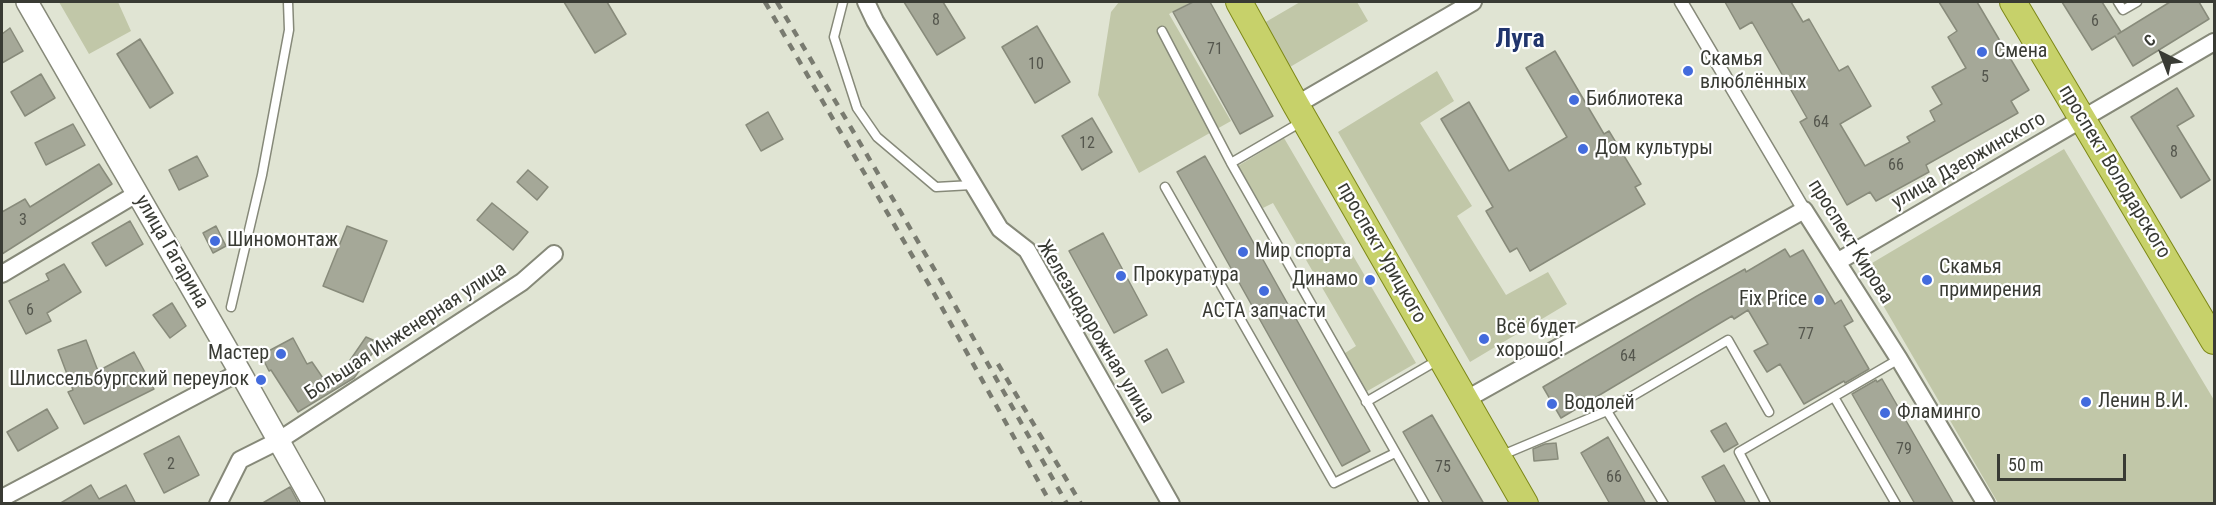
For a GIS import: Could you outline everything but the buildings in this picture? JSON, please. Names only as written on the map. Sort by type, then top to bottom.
[{"type":"main road","name":"проспект Урицкого","points":[[1239,2],[1525,504]]},
{"type":"main road","name":"проспект Володарского","points":[[2013,2],[2214,342]]},
{"type":"street","name":"улица Гагарина","points":[[27,2],[314,504]]},
{"type":"street","name":"Железнодорожная улица","points":[[866,2],[875,21],[1000,229],[1027,250],[1171,504]]},
{"type":"street","points":[[1300,112],[1473,2]]},
{"type":"street","name":"проспект Кирова","points":[[1681,2],[1804,210],[1899,359],[1986,504]]},
{"type":"street","name":"улица Дзержинского","points":[[1837,262],[2214,42]]},
{"type":"street","points":[[2,274],[138,193]]},
{"type":"street","points":[[1465,400],[1804,210]]},
{"type":"street","name":"Большая Инженерная улица","points":[[218,504],[240,460],[278,441],[522,282],[554,254]]},
{"type":"street","points":[[2,498],[240,372]]},
{"type":"lane","points":[[231,307],[266,153],[288,30],[288,2]]},
{"type":"lane","points":[[843,2],[834,37],[857,108],[877,137],[936,187],[972,185]]},
{"type":"lane","points":[[2118,2],[2123,10],[2137,2]]},
{"type":"lane","points":[[1162,31],[1230,163],[1425,504]]},
{"type":"lane","points":[[1230,163],[1300,112]]},
{"type":"lane","points":[[1165,187],[1334,483],[1395,453]]},
{"type":"lane","points":[[1498,457],[1608,411],[1728,340],[1770,412]]},
{"type":"lane","points":[[1366,402],[1441,358]]},
{"type":"lane","points":[[1766,504],[1739,452],[1899,359]]},
{"type":"lane","points":[[1833,397],[1896,504]]},
{"type":"lane","points":[[1608,411],[1664,504]]},
{"type":"green space","points":[[59,2],[118,2],[131,31],[89,54]]},
{"type":"green space","points":[[1119,2],[1191,2],[1169,14],[1231,121],[1139,173],[1098,95],[1111,12]]},
{"type":"green space","points":[[1300,2],[1357,2],[1368,21],[1290,67],[1264,23]]},
{"type":"green space","points":[[1437,71],[1454,101],[1420,123],[1472,206],[1457,216],[1506,295],[1548,272],[1567,304],[1470,362],[1338,132]]},
{"type":"green space","points":[[1284,138],[1416,363],[1364,393],[1342,355],[1356,346],[1273,203],[1263,208],[1238,166]]},
{"type":"green space","points":[[2064,149],[2214,400],[2214,503],[1998,503],[1862,269]]},
{"type":"railway","points":[[765,2],[931,288],[1051,504]]},
{"type":"railway","points":[[777,2],[940,279],[1067,504]]},
{"type":"railway","points":[[998,364],[1081,504]]},
{"type":"place","name":"Смена","points":[[1982,52]]},
{"type":"place","name":"Скамья влюблённых","points":[[1688,71]]},
{"type":"place","name":"Библиотека","points":[[1574,100]]},
{"type":"place","name":"Дом культуры","points":[[1583,149]]},
{"type":"place","name":"Шиномонтаж","points":[[215,241]]},
{"type":"place","name":"Мир спорта","points":[[1243,252]]},
{"type":"place","name":"Прокуратура","points":[[1121,276]]},
{"type":"place","name":"Динамо","points":[[1370,280]]},
{"type":"place","name":"Скамья примирения","points":[[1927,280]]},
{"type":"place","name":"АСТА запчасти","points":[[1264,291]]},
{"type":"place","name":"Fix Price","points":[[1819,300]]},
{"type":"place","name":"Всё будет хорошо!","points":[[1484,339]]},
{"type":"place","name":"Мастер","points":[[281,354]]},
{"type":"place","name":"Шлиссельбургский переулок","points":[[261,380]]},
{"type":"place","name":"Ленин В.И.","points":[[2086,402]]},
{"type":"place","name":"Водолей","points":[[1552,404]]},
{"type":"place","name":"Фламинго","points":[[1885,413]]},
{"type":"district","name":"Луга","points":[[1520,40]]}]
